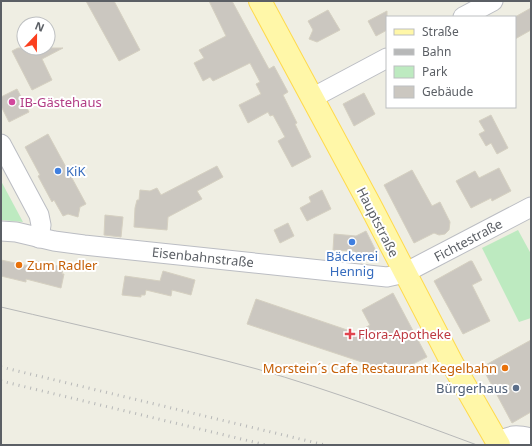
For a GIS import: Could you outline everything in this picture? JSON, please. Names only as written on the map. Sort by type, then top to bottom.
[{"type":"main road","name":"Hauptstraße","points":[[260,1],[370,205],[452,363],[498,443]]},
{"type":"street","points":[[465,16],[493,1]]},
{"type":"street","points":[[312,98],[386,59]]},
{"type":"street","points":[[1,144],[39,215],[41,225],[39,238]]},
{"type":"street","name":"Fichtestraße","points":[[405,273],[531,207]]},
{"type":"street","name":"Eisenbahnstraße","points":[[1,231],[16,232],[39,238],[84,245],[387,277],[405,273]]},
{"type":"street","points":[[498,443],[511,435],[520,435],[531,438]]},
{"type":"green space","points":[[1,181],[23,222],[1,220]]},
{"type":"green space","points":[[518,230],[531,254],[531,318],[519,322],[482,248]]},
{"type":"building","points":[[86,1],[114,1],[140,50],[119,61]]},
{"type":"building","points":[[209,1],[232,1],[269,69],[274,66],[288,92],[283,95],[297,123],[295,124],[311,157],[292,167],[278,141],[285,137],[273,115],[270,116],[268,112],[248,123],[239,105],[261,94],[256,84],[260,82],[250,63],[213,81],[210,77],[203,81],[194,63],[204,58],[199,50],[226,36]]},
{"type":"building","points":[[531,8],[531,30],[516,38],[516,16]]},
{"type":"building","points":[[328,10],[340,30],[317,42],[309,39],[313,30],[308,21]]},
{"type":"building","points":[[387,11],[386,31],[376,36],[368,21]]},
{"type":"building","points":[[56,48],[63,48],[56,52]]},
{"type":"building","points":[[16,49],[16,56],[48,56],[42,59],[52,80],[32,90],[12,51]]},
{"type":"building","name":"IB-Gästehaus","points":[[17,89],[29,112],[9,122],[1,106],[1,97]]},
{"type":"building","points":[[364,93],[375,114],[354,126],[343,104]]},
{"type":"building","points":[[491,115],[508,148],[497,154],[491,143],[486,146],[479,134],[485,131],[479,121]]},
{"type":"building","points":[[48,134],[86,204],[80,207],[78,217],[68,214],[63,216],[54,200],[52,202],[25,147]]},
{"type":"building","points":[[217,166],[223,177],[197,191],[202,199],[168,217],[167,230],[134,227],[135,208],[137,200],[139,200],[140,190],[150,191],[157,188],[161,195]]},
{"type":"building","points":[[499,168],[511,191],[492,201],[491,198],[471,208],[456,181],[475,171],[479,178]]},
{"type":"building","points":[[412,170],[432,206],[440,202],[450,222],[449,230],[445,234],[439,235],[434,233],[414,243],[384,185]]},
{"type":"building","points":[[322,190],[331,209],[307,221],[300,208],[311,202],[309,197]]},
{"type":"building","points":[[105,215],[123,217],[121,237],[104,235]]},
{"type":"building","points":[[288,223],[294,236],[280,243],[274,230]]},
{"type":"building","name":"Bäckerei Hennig","points":[[366,231],[378,255],[361,263],[354,251],[333,250],[334,234],[356,236]]},
{"type":"building","points":[[1,260],[29,266],[31,260],[63,267],[62,274],[64,274],[61,288],[26,279],[26,282],[1,276]]},
{"type":"building","points":[[472,261],[482,280],[472,285],[490,321],[463,334],[434,281]]},
{"type":"building","points":[[163,271],[195,280],[191,295],[172,290],[171,296],[146,290],[145,295],[141,295],[141,297],[122,295],[125,276],[160,281]]},
{"type":"building","points":[[393,293],[427,357],[395,373],[247,324],[256,299],[356,333],[370,325],[362,310]]},
{"type":"building","name":"Bürgerhaus","points":[[531,340],[531,412],[512,423],[482,367]]},
{"type":"tram line","points":[[1,307],[161,345],[285,377],[340,395],[477,445]]},
{"type":"railway","points":[[1,367],[325,445]]},
{"type":"railway","points":[[1,381],[266,445]]},
{"type":"place","name":"IB-Gästehaus","points":[[12,102]]},
{"type":"place","name":"KiK","points":[[58,171]]},
{"type":"place","name":"Bäckerei Hennig","points":[[352,242]]},
{"type":"place","name":"Zum Radler","points":[[19,265]]},
{"type":"place","name":"Flora-Apotheke","points":[[350,334]]},
{"type":"place","name":"Morstein´s Cafe Restaurant Kegelbahn","points":[[505,368]]},
{"type":"place","name":"Bürgerhaus","points":[[516,388]]}]
